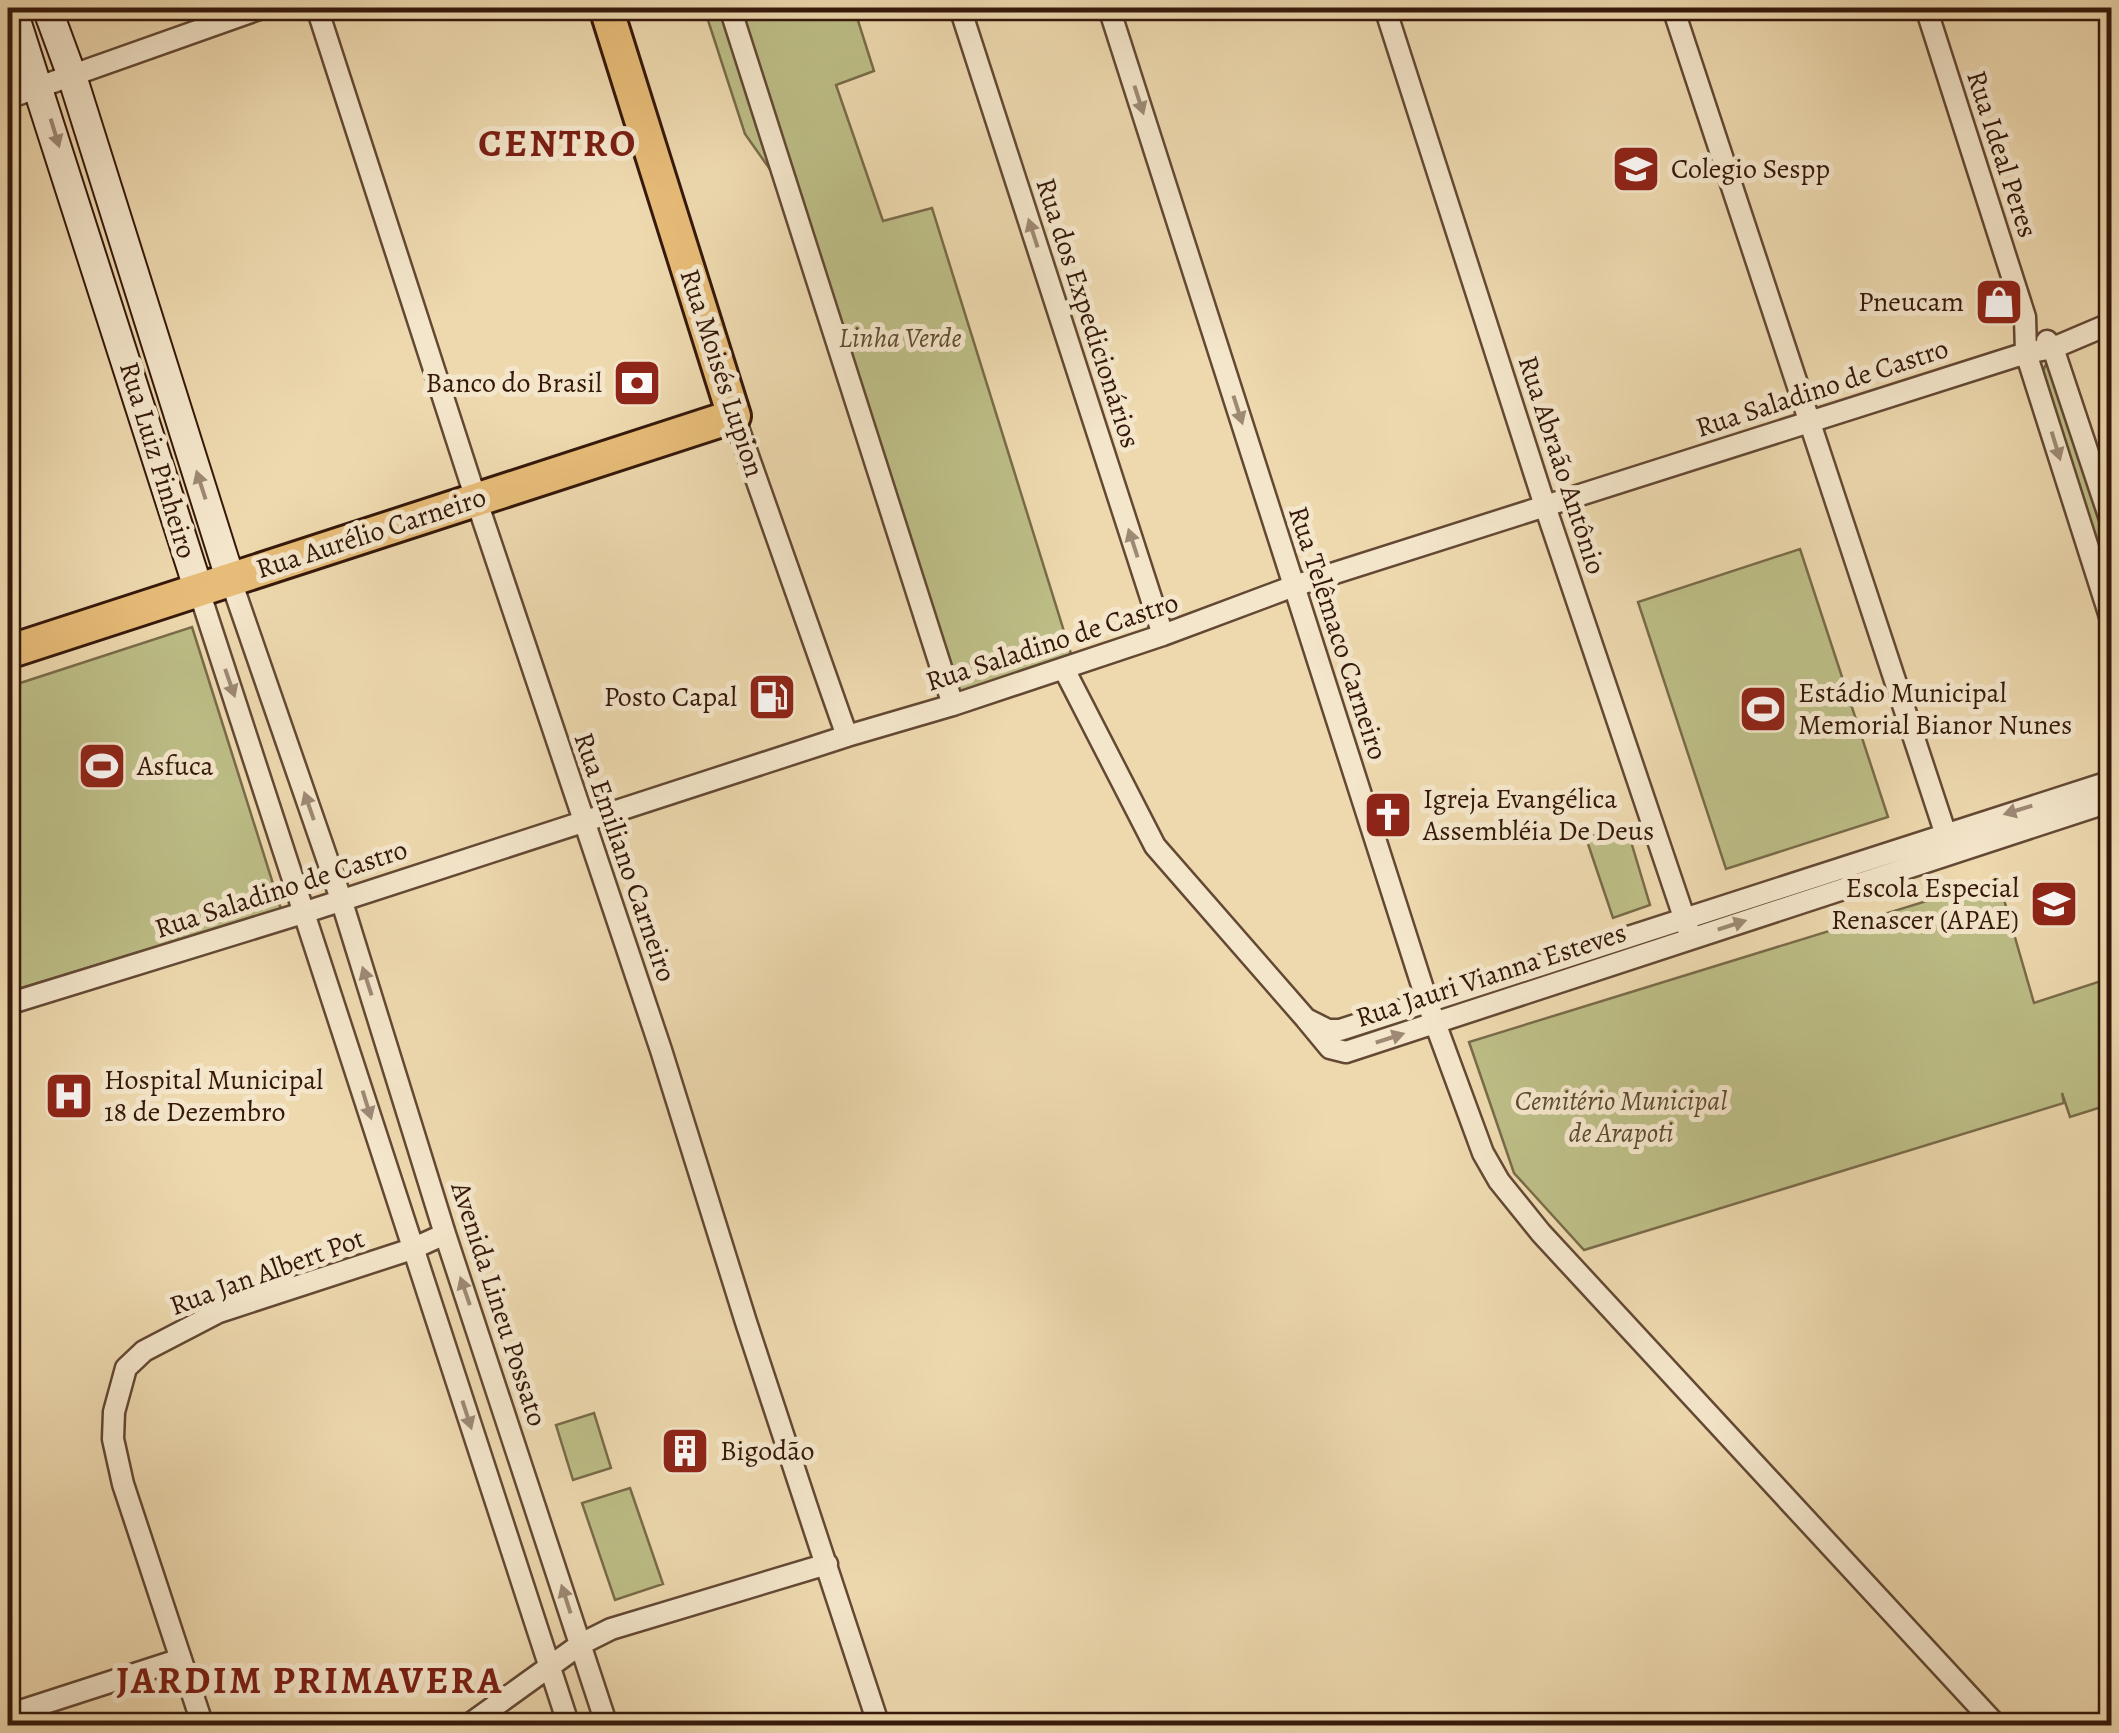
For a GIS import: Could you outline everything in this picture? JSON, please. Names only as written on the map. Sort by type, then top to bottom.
[{"type":"main road","name":"Rua Moisés Lupion","points":[[606,8],[734,416]]},
{"type":"main road","name":"Rua Aurélio Carneiro","points":[[8,652],[734,416]]},
{"type":"street","name":"Rua Luiz Pinheiro","points":[[12,8],[306,912]]},
{"type":"street","name":"Rua Luiz Pinheiro","points":[[47,8],[72,76],[230,578],[341,898]]},
{"type":"street","points":[[8,98],[262,8]]},
{"type":"street","name":"Rua Emiliano Carneiro","points":[[318,8],[879,1726]]},
{"type":"street","points":[[730,8],[953,705]]},
{"type":"street","name":"Rua dos Expedicionários","points":[[960,8],[1163,635]]},
{"type":"street","name":"Rua Telêmaco Carneiro","points":[[1109,8],[1426,1001],[1471,1124],[1499,1181],[1540,1233],[1997,1726]]},
{"type":"street","name":"Rua Abraão Antônio","points":[[1384,8],[1545,506],[1688,929]]},
{"type":"street","points":[[1673,8],[1952,854]]},
{"type":"street","name":"Rua Ideal Peres","points":[[1926,8],[2025,317],[2026,353],[2112,624]]},
{"type":"street","name":"Rua Ideal Peres","points":[[2025,317],[2053,348],[2112,525]]},
{"type":"street","name":"Rua Saladino de Castro","points":[[8,1004],[953,705],[1163,635],[1294,586],[1807,421],[2053,348],[2112,324]]},
{"type":"street","name":"Rua Moisés Lupion","points":[[734,416],[847,736]]},
{"type":"street","points":[[1064,668],[1155,846],[1306,1019]]},
{"type":"street","name":"Rua Jauri Vianna Esteves","points":[[1306,1019],[1330,1048],[1346,1052],[1435,1024],[1945,832],[2112,781]]},
{"type":"street","name":"Rua Jauri Vianna Esteves","points":[[1306,1019],[1328,1030],[1340,1030],[1426,1001],[1952,854],[2112,801]]},
{"type":"street","name":"Avenida Lineu Possato","points":[[341,898],[607,1726]]},
{"type":"street","points":[[306,912],[569,1726]]},
{"type":"street","points":[[347,1039],[382,1027]]},
{"type":"street","name":"Rua Jan Albert Pot","points":[[203,1726],[123,1484],[113,1438],[114,1412],[126,1368],[144,1351],[219,1312],[412,1249],[446,1234]]},
{"type":"street","points":[[467,1726],[581,1644],[611,1629],[827,1564]]},
{"type":"street","points":[[8,1715],[181,1658]]},
{"type":"green space","name":"Linha Verde","points":[[704,8],[854,8],[874,71],[836,85],[883,221],[932,208],[1072,657],[940,698],[779,182],[745,134]]},
{"type":"green space","points":[[2046,364],[2054,368],[2111,542],[2111,601],[2043,371]]},
{"type":"green space","name":"Estádio Municipal Memorial Bianor Nunes","points":[[1800,549],[1888,817],[1726,869],[1638,602]]},
{"type":"green space","points":[[192,627],[281,909],[8,992],[8,687]]},
{"type":"green space","points":[[1626,825],[1650,905],[1613,918],[1586,838]]},
{"type":"green space","name":"Cemitério Municipal de Arapoti","points":[[1998,879],[2034,1003],[2101,981],[2111,1014],[2111,1104],[2070,1117],[2062,1093],[2064,1103],[1584,1250],[1514,1173],[1469,1042]]},
{"type":"green space","points":[[594,1413],[611,1468],[573,1480],[556,1425]]},
{"type":"green space","points":[[630,1488],[663,1584],[615,1600],[582,1503]]},
{"type":"place","name":"Colegio Sespp","points":[[1636,169]]},
{"type":"place","name":"Pneucam","points":[[1999,302]]},
{"type":"place","name":"Banco do Brasil","points":[[637,383]]},
{"type":"place","name":"Posto Capal","points":[[772,697]]},
{"type":"place","name":"Estádio Municipal Memorial Bianor Nunes","points":[[1763,709]]},
{"type":"place","name":"Asfuca","points":[[102,766]]},
{"type":"place","name":"Igreja Evangélica Assembléia De Deus","points":[[1388,815]]},
{"type":"place","name":"Escola Especial Renascer (APAE)","points":[[2054,904]]},
{"type":"place","name":"Hospital Municipal 18 de Dezembro","points":[[69,1096]]},
{"type":"place","name":"Bigodão","points":[[685,1451]]},
{"type":"district","name":"CENTRO","points":[[558,143]]},
{"type":"district","name":"JARDIM PRIMAVERA","points":[[310,1680]]}]
